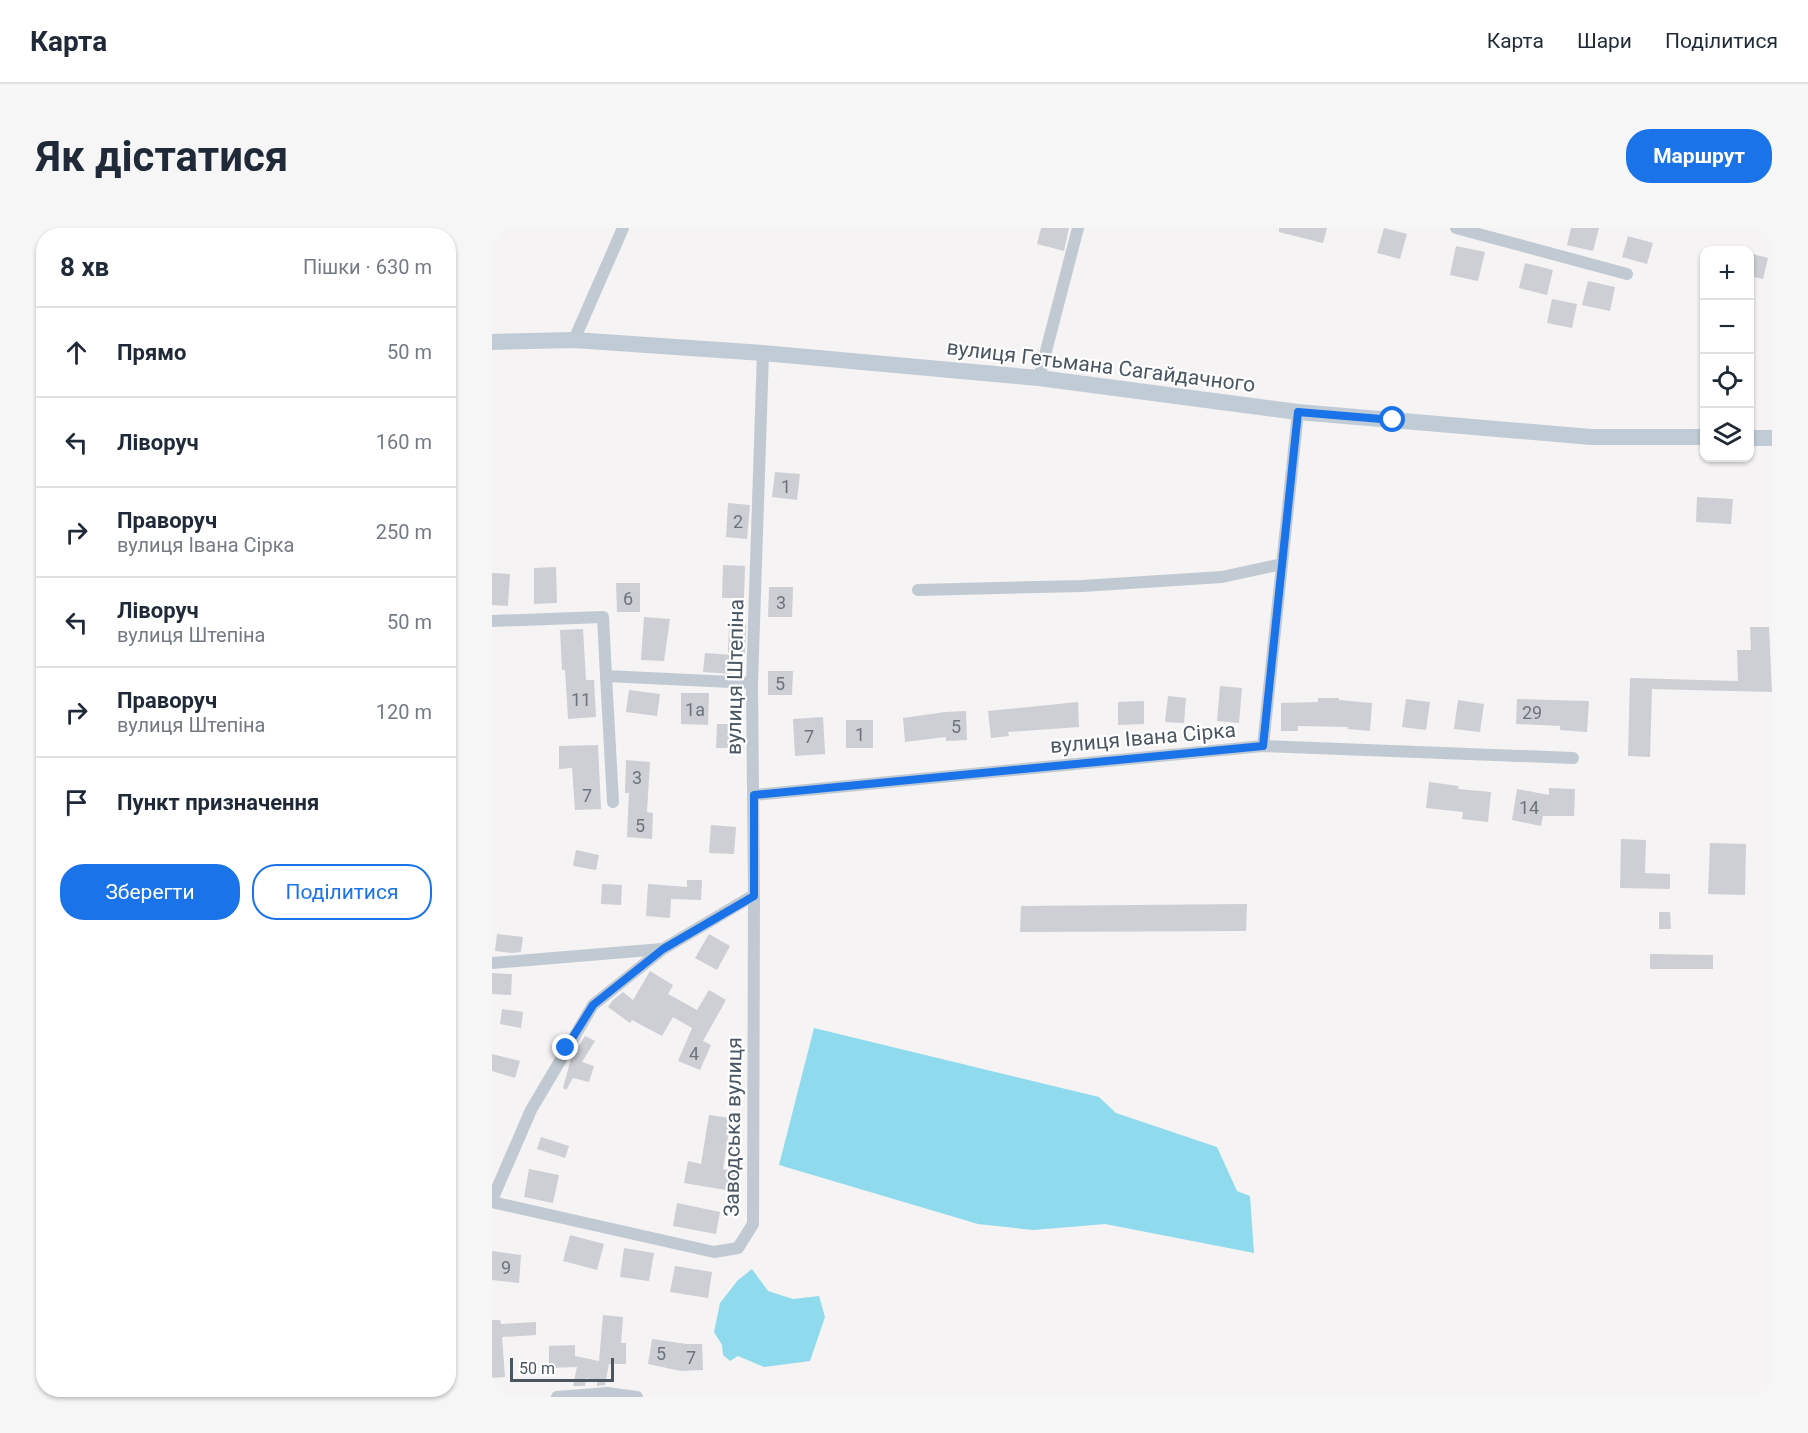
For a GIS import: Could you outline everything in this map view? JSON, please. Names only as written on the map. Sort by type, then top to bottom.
[{"type":"main road","name":"вулиця Гетьмана Сагайдачного","points":[[492,342],[574,340],[763,353],[1039,378],[1298,412],[1591,437],[1700,437]]},
{"type":"main road","points":[[1754,438],[1772,438]]},
{"type":"street","points":[[574,340],[623,228]]},
{"type":"street","points":[[1039,378],[1078,228]]},
{"type":"street","points":[[1456,228],[1627,274]]},
{"type":"street","name":"вулиця Штепіна","points":[[754,896],[752,683],[763,353]]},
{"type":"street","points":[[1263,746],[1298,412]]},
{"type":"street","points":[[918,590],[1082,586],[1222,577],[1282,564]]},
{"type":"street","points":[[492,621],[603,617],[613,802]]},
{"type":"street","points":[[606,676],[752,683]]},
{"type":"street","name":"вулиця Івана Сірка","points":[[754,795],[1263,746],[1573,758]]},
{"type":"street","points":[[492,1201],[531,1110],[593,1005],[663,949],[754,896]]},
{"type":"street","name":"Заводська вулиця","points":[[492,1201],[714,1252],[738,1248],[753,1224],[754,896]]},
{"type":"street","points":[[492,963],[663,949]]},
{"type":"street","points":[[557,1397],[607,1393],[637,1397]]},
{"type":"water","points":[[814,1028],[1099,1097],[1116,1113],[1217,1147],[1237,1191],[1250,1196],[1254,1253],[1105,1224],[1033,1230],[978,1224],[779,1165]]},
{"type":"water","points":[[752,1269],[768,1291],[793,1299],[819,1296],[825,1317],[810,1361],[764,1367],[738,1356],[730,1361],[723,1355],[722,1345],[714,1332],[720,1303],[738,1280]]},
{"type":"building","points":[[1041,228],[1069,228],[1064,251],[1037,244]]},
{"type":"building","points":[[1279,228],[1327,228],[1323,243],[1279,232]]},
{"type":"building","points":[[1384,228],[1407,234],[1400,259],[1377,253]]},
{"type":"building","points":[[1571,228],[1599,228],[1593,251],[1567,245]]},
{"type":"building","points":[[1628,236],[1653,243],[1647,264],[1622,257]]},
{"type":"building","points":[[1456,246],[1485,252],[1478,281],[1450,275]]},
{"type":"building","points":[[1754,254],[1768,258],[1763,279],[1754,277]]},
{"type":"building","points":[[1525,263],[1553,270],[1547,295],[1519,288]]},
{"type":"building","points":[[1588,281],[1615,287],[1610,311],[1582,305]]},
{"type":"building","points":[[1552,299],[1577,304],[1572,328],[1547,323]]},
{"type":"building","points":[[775,472],[800,474],[797,500],[772,497]]},
{"type":"building","points":[[1697,497],[1733,499],[1731,524],[1696,522]]},
{"type":"building","points":[[728,503],[750,505],[747,539],[726,537]]},
{"type":"building","points":[[723,565],[745,566],[744,598],[722,598]]},
{"type":"building","points":[[556,567],[557,603],[534,604],[534,568]]},
{"type":"building","points":[[492,573],[510,574],[508,606],[492,605]]},
{"type":"building","points":[[616,583],[640,583],[640,612],[617,612]]},
{"type":"building","points":[[769,587],[793,587],[792,617],[768,617]]},
{"type":"building","points":[[644,617],[670,619],[664,661],[641,660]]},
{"type":"building","points":[[729,624],[746,625],[745,653],[728,652]]},
{"type":"building","points":[[1750,627],[1769,627],[1772,692],[1652,689],[1650,757],[1628,756],[1630,678],[1738,681],[1737,650],[1751,650]]},
{"type":"building","points":[[583,629],[586,680],[594,680],[596,717],[568,719],[560,630]]},
{"type":"building","points":[[705,653],[733,655],[732,674],[703,672]]},
{"type":"building","points":[[768,671],[793,671],[792,695],[768,695]]},
{"type":"building","points":[[1220,686],[1242,688],[1239,723],[1217,721]]},
{"type":"building","points":[[629,690],[660,694],[657,716],[626,712]]},
{"type":"building","points":[[681,693],[709,693],[708,725],[681,724]]},
{"type":"building","points":[[1168,696],[1186,698],[1184,723],[1165,722]]},
{"type":"building","points":[[1318,698],[1339,698],[1339,700],[1372,703],[1370,731],[1347,729],[1348,727],[1298,726],[1298,731],[1281,731],[1281,703],[1318,702]]},
{"type":"building","points":[[1406,699],[1430,702],[1426,730],[1402,727]]},
{"type":"building","points":[[1517,699],[1589,701],[1587,732],[1560,730],[1560,726],[1516,724]]},
{"type":"building","points":[[1458,700],[1484,704],[1480,732],[1454,729]]},
{"type":"building","points":[[1144,701],[1144,724],[1118,725],[1118,702]]},
{"type":"building","points":[[1078,702],[1079,727],[1008,732],[1009,736],[991,738],[988,711]]},
{"type":"building","points":[[966,711],[967,740],[946,741],[946,737],[905,742],[903,718]]},
{"type":"building","points":[[823,717],[825,754],[795,756],[793,719]]},
{"type":"building","points":[[846,720],[873,720],[873,748],[846,748]]},
{"type":"building","points":[[717,724],[738,724],[738,748],[716,748]]},
{"type":"building","points":[[598,745],[601,809],[575,810],[572,768],[559,769],[559,746]]},
{"type":"building","points":[[626,760],[650,762],[647,812],[653,813],[652,839],[627,837],[629,793],[625,793]]},
{"type":"building","points":[[1429,782],[1459,786],[1458,789],[1491,792],[1488,822],[1462,819],[1463,812],[1426,808]]},
{"type":"building","points":[[1549,788],[1575,789],[1574,816],[1543,816],[1541,826],[1512,820],[1517,789],[1549,795]]},
{"type":"building","points":[[711,825],[736,827],[734,854],[709,853]]},
{"type":"building","points":[[1621,839],[1646,840],[1645,873],[1670,874],[1670,889],[1620,888]]},
{"type":"building","points":[[1710,843],[1746,844],[1745,895],[1708,894]]},
{"type":"building","points":[[576,850],[599,855],[596,870],[573,866]]},
{"type":"building","points":[[687,880],[702,880],[701,900],[671,899],[670,918],[646,916],[648,884],[687,887]]},
{"type":"building","points":[[602,884],[622,885],[621,905],[601,904]]},
{"type":"building","points":[[1247,904],[1246,931],[1020,932],[1021,906]]},
{"type":"building","points":[[1659,912],[1670,912],[1671,929],[1659,929]]},
{"type":"building","points":[[497,934],[523,937],[521,952],[495,951]]},
{"type":"building","points":[[709,934],[730,946],[717,970],[695,958]]},
{"type":"building","points":[[1650,954],[1713,955],[1713,969],[1650,969]]},
{"type":"building","points":[[650,971],[673,985],[668,994],[697,1010],[709,990],[726,1000],[703,1041],[711,1045],[700,1070],[678,1061],[692,1028],[673,1017],[662,1036],[632,1020],[630,1023],[608,1007],[623,992],[633,1000]]},
{"type":"building","points":[[492,973],[512,974],[511,995],[492,994]]},
{"type":"building","points":[[502,1009],[523,1012],[521,1028],[500,1024]]},
{"type":"building","points":[[585,1036],[595,1041],[582,1062],[594,1066],[589,1082],[573,1078],[566,1090],[563,1088],[571,1059]]},
{"type":"building","points":[[492,1054],[520,1061],[515,1078],[492,1071]]},
{"type":"building","points":[[709,1115],[731,1118],[723,1169],[736,1171],[732,1191],[684,1183],[688,1161],[701,1164]]},
{"type":"building","points":[[541,1137],[569,1146],[565,1158],[537,1149]]},
{"type":"building","points":[[529,1169],[559,1175],[553,1203],[524,1197]]},
{"type":"building","points":[[677,1203],[720,1212],[716,1234],[673,1226]]},
{"type":"building","points":[[570,1235],[604,1244],[597,1270],[563,1261]]},
{"type":"building","points":[[624,1248],[654,1253],[649,1281],[620,1277]]},
{"type":"building","points":[[492,1251],[521,1255],[519,1283],[492,1280]]},
{"type":"building","points":[[675,1266],[712,1272],[708,1298],[670,1292]]},
{"type":"building","points":[[603,1315],[623,1317],[621,1343],[626,1343],[626,1364],[609,1364],[605,1385],[597,1386],[597,1381],[586,1378],[585,1386],[573,1386],[577,1367],[549,1368],[549,1346],[575,1345],[575,1356],[599,1361]]},
{"type":"building","points":[[492,1320],[500,1320],[501,1324],[536,1322],[536,1335],[502,1337],[505,1377],[492,1378]]},
{"type":"building","points":[[652,1339],[702,1344],[703,1370],[681,1371],[648,1364]]},
{"type":"route","points":[[566,1048],[593,1005],[663,949],[754,896],[754,795],[1263,746],[1298,412],[1393,420]]}]
